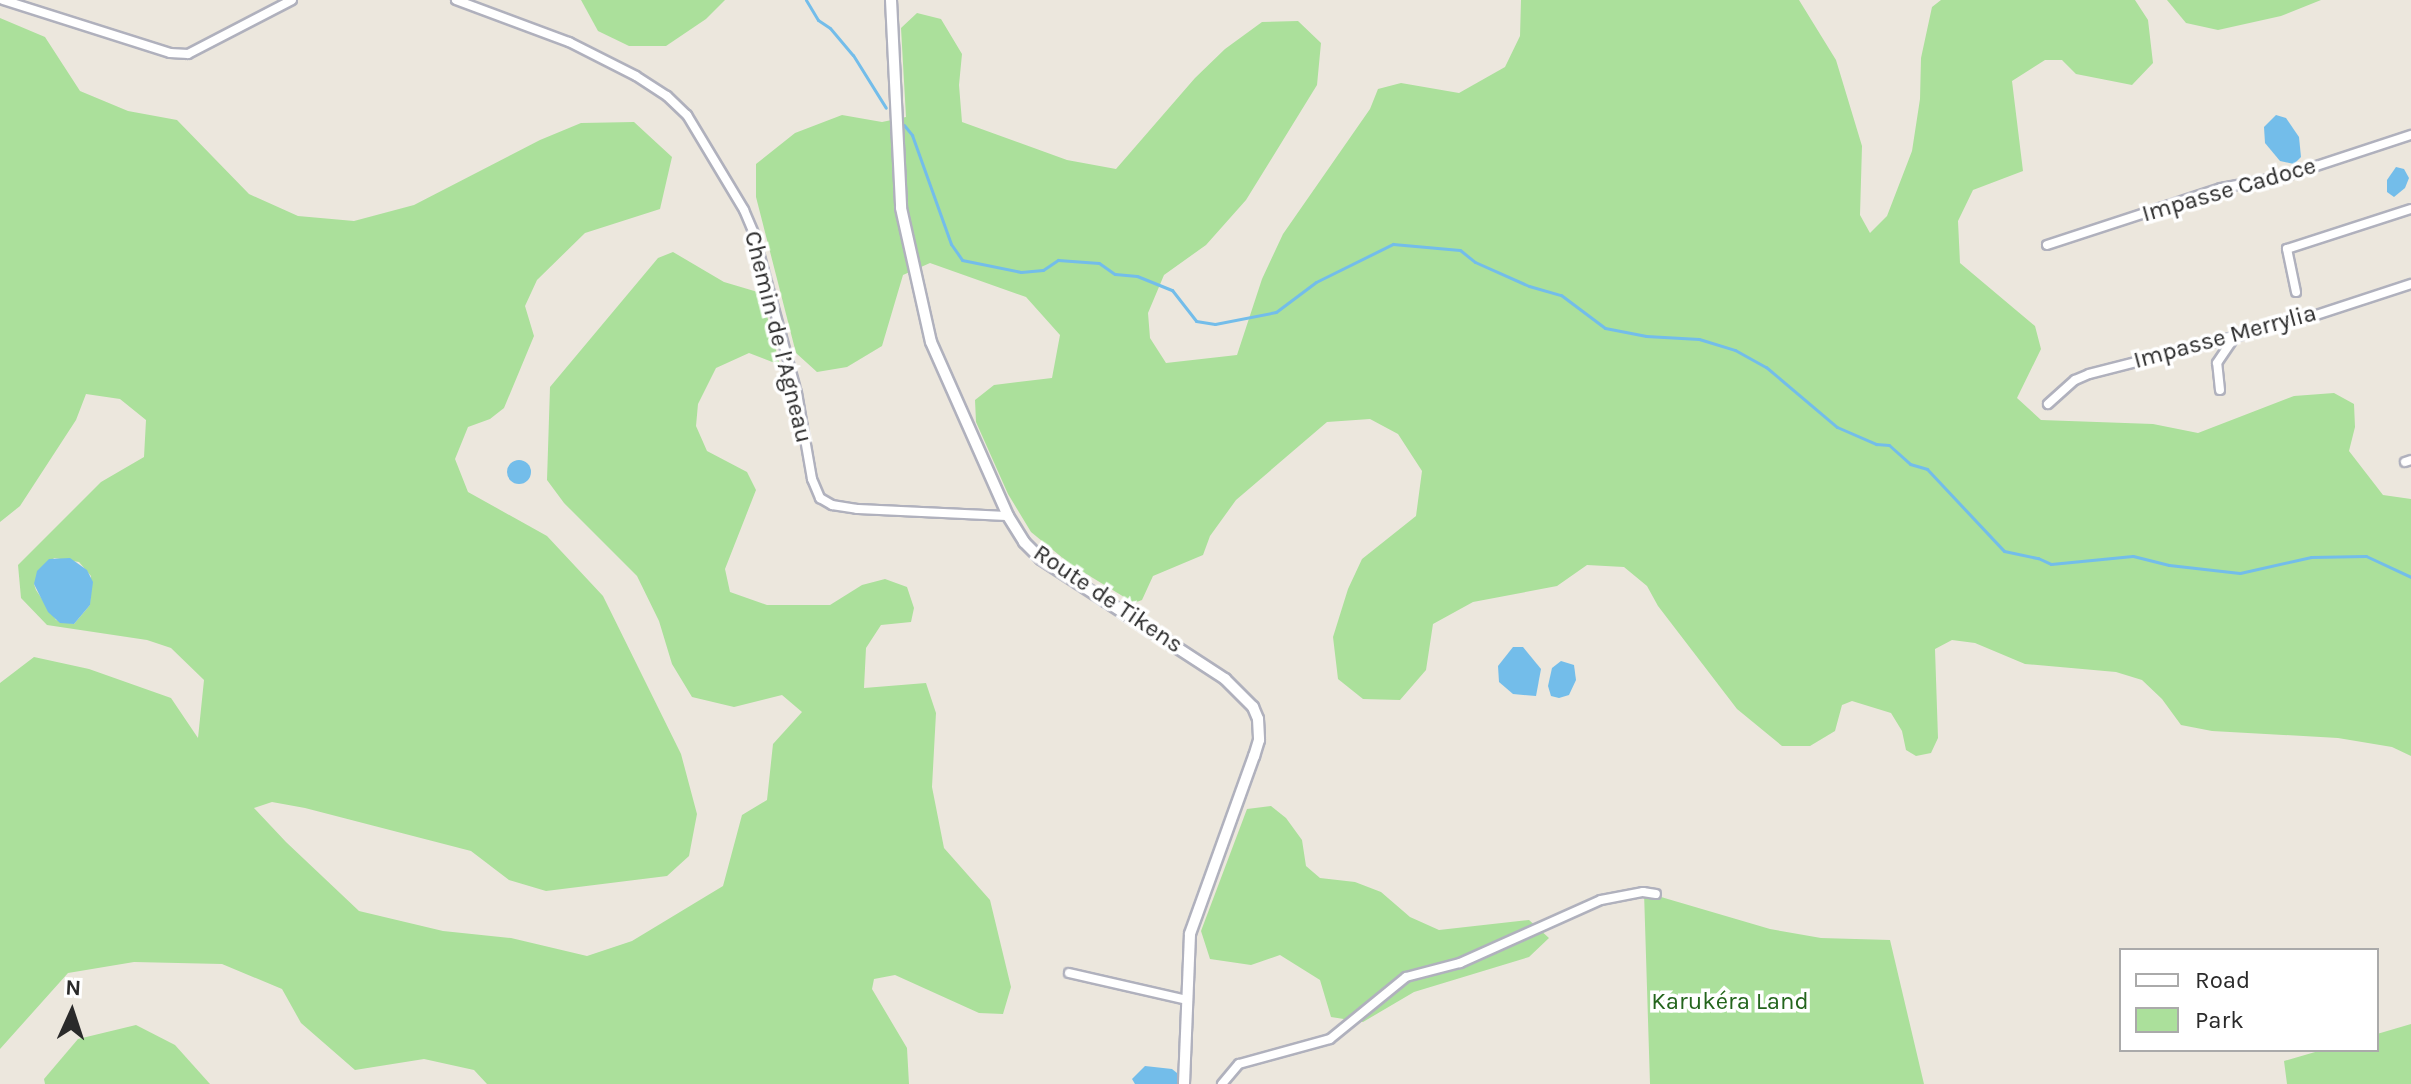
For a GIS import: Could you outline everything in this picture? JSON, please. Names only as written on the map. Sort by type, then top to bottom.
[{"type":"street","points":[[3,0],[170,53],[188,54],[292,0]]},
{"type":"street","name":"Chemin de l’Agneau","points":[[456,0],[569,42],[636,76],[667,96],[687,115],[744,210],[754,234],[797,393],[812,479],[820,498],[832,505],[857,509],[1008,516]]},
{"type":"street","name":"Route de Tikens","points":[[891,0],[901,208],[931,342],[1008,516],[1024,542],[1041,559],[1225,679],[1253,707],[1258,719],[1259,740],[1254,756],[1190,934],[1184,1084]]},
{"type":"street","name":"Impasse Cadoce","points":[[2047,245],[2221,188],[2286,176],[2411,135]]},
{"type":"street","points":[[2296,292],[2287,249],[2352,231],[2411,209]]},
{"type":"street","name":"Impasse Merrylia","points":[[2048,404],[2081,377],[2237,333],[2304,319],[2411,284]]},
{"type":"street","points":[[2220,390],[2217,363],[2237,333]]},
{"type":"street","points":[[1222,1084],[1239,1064],[1330,1039],[1406,977],[1460,963],[1601,900],[1643,892],[1656,894]]},
{"type":"street","points":[[1069,973],[1187,1000]]},
{"type":"green space","points":[[581,0],[725,0],[706,19],[666,46],[629,46],[598,31]]},
{"type":"green space","points":[[1521,0],[1799,0],[1836,60],[1862,146],[1860,215],[1870,233],[1887,216],[1912,151],[1920,99],[1921,58],[1932,7],[1941,0],[2135,0],[2148,20],[2153,63],[2132,85],[2076,74],[2062,60],[2045,60],[2012,81],[2023,171],[1973,190],[1958,221],[1960,263],[2035,326],[2041,349],[2017,398],[2041,420],[2153,424],[2198,433],[2294,396],[2334,393],[2354,404],[2355,427],[2349,451],[2383,495],[2411,499],[2411,756],[2392,747],[2338,738],[2212,731],[2181,725],[2162,699],[2142,680],[2116,672],[2025,664],[1975,643],[1952,640],[1935,649],[1938,738],[1931,753],[1916,756],[1906,750],[1902,731],[1891,713],[1852,701],[1842,705],[1835,731],[1810,746],[1782,746],[1737,709],[1658,606],[1647,586],[1624,567],[1587,565],[1557,586],[1473,602],[1433,624],[1426,670],[1400,700],[1363,699],[1338,679],[1333,637],[1348,589],[1362,559],[1416,516],[1422,471],[1398,434],[1370,419],[1327,422],[1236,500],[1210,536],[1203,555],[1153,576],[1142,600],[1134,603],[1070,564],[1031,532],[1008,494],[976,422],[975,400],[994,385],[1052,378],[1060,335],[1026,297],[930,263],[903,275],[882,346],[847,367],[817,372],[796,353],[756,197],[756,164],[795,133],[842,115],[882,122],[906,117],[901,28],[917,13],[941,19],[962,54],[959,85],[962,122],[1067,160],[1116,169],[1195,78],[1225,49],[1262,22],[1298,21],[1321,43],[1317,85],[1246,200],[1206,245],[1164,275],[1148,313],[1150,338],[1166,363],[1237,355],[1262,279],[1283,234],[1370,109],[1378,89],[1401,83],[1459,93],[1505,67],[1520,36]]},
{"type":"green space","points":[[2167,0],[2321,0],[2281,16],[2218,30],[2186,23]]},
{"type":"green space","points":[[0,18],[45,37],[80,91],[128,111],[177,120],[249,194],[298,216],[354,221],[414,205],[540,140],[581,123],[634,122],[672,157],[660,209],[585,233],[537,280],[525,306],[534,336],[504,408],[490,419],[468,427],[455,459],[468,492],[547,536],[603,596],[681,754],[697,814],[689,856],[667,876],[546,891],[509,880],[471,851],[305,808],[272,802],[254,808],[359,911],[443,931],[511,938],[587,956],[632,941],[723,886],[742,815],[767,800],[773,744],[802,712],[782,695],[734,707],[692,697],[672,664],[659,621],[637,576],[564,503],[547,480],[550,387],[658,258],[673,252],[724,282],[761,293],[780,365],[749,353],[716,368],[698,404],[696,426],[707,451],[747,472],[756,490],[725,569],[730,592],[767,605],[830,605],[862,585],[885,579],[907,587],[914,608],[911,622],[881,625],[866,648],[864,688],[926,683],[936,713],[932,787],[944,848],[990,900],[1011,987],[1003,1014],[979,1013],[895,975],[874,979],[872,989],[907,1048],[909,1084],[487,1084],[474,1070],[424,1059],[355,1070],[301,1023],[282,989],[222,964],[134,962],[68,973],[0,1049],[0,683],[34,657],[89,669],[171,698],[198,738],[204,680],[171,648],[147,640],[47,625],[21,598],[18,565],[101,482],[144,457],[146,420],[120,399],[86,394],[76,420],[20,506],[0,522]],"holes":[[[54,558],[79,562],[91,576],[90,605],[74,624],[56,620],[34,584]]]},
{"type":"green space","points":[[1271,806],[1286,818],[1302,840],[1306,866],[1320,878],[1355,882],[1381,892],[1410,917],[1439,930],[1529,920],[1549,938],[1529,957],[1414,992],[1363,1022],[1331,1017],[1320,980],[1280,955],[1251,965],[1210,959],[1201,931],[1247,809]]},
{"type":"green space","name":"Karukéra Land","points":[[1644,892],[1770,929],[1821,938],[1890,940],[1924,1084],[1650,1084]]},
{"type":"green space","points":[[2411,1024],[2411,1084],[2287,1084],[2284,1061],[2315,1052],[2379,1052],[2379,1033]]},
{"type":"green space","points":[[136,1025],[175,1045],[210,1084],[45,1084],[44,1079],[78,1039]]},
{"type":"water","points":[[2276,115],[2286,118],[2299,137],[2301,157],[2294,164],[2280,161],[2265,143],[2264,127]]},
{"type":"water","points":[[2396,167],[2404,169],[2409,178],[2405,188],[2394,197],[2387,192],[2387,180]]},
{"type":"water","points":[[519,460],[527,464],[531,472],[527,480],[519,484],[511,480],[507,472],[511,464]]},
{"type":"water","points":[[70,558],[87,570],[93,582],[90,605],[74,624],[60,623],[48,612],[34,584],[37,571],[49,559]]},
{"type":"water","points":[[1513,647],[1523,647],[1541,669],[1536,696],[1513,694],[1499,682],[1498,666]]},
{"type":"water","points":[[1561,661],[1574,665],[1576,680],[1569,695],[1559,698],[1551,696],[1548,686],[1552,668]]},
{"type":"water","points":[[1145,1066],[1172,1069],[1177,1073],[1177,1084],[1135,1084],[1132,1079]]},
{"type":"waterway","points":[[806,0],[818,20],[830,28],[853,55],[886,108]]},
{"type":"waterway","points":[[904,125],[912,135],[951,244],[962,260],[1021,272],[1043,270],[1058,260],[1099,263],[1115,274],[1137,276],[1172,290],[1196,321],[1215,324],[1276,312],[1316,282],[1393,244],[1460,250],[1475,262],[1529,286],[1561,295],[1605,328],[1646,336],[1699,339],[1735,350],[1766,367],[1837,427],[1876,444],[1889,445],[1910,464],[1927,469],[2004,551],[2051,564],[2133,556],[2169,565],[2240,573],[2311,557],[2366,556],[2411,577]]}]
